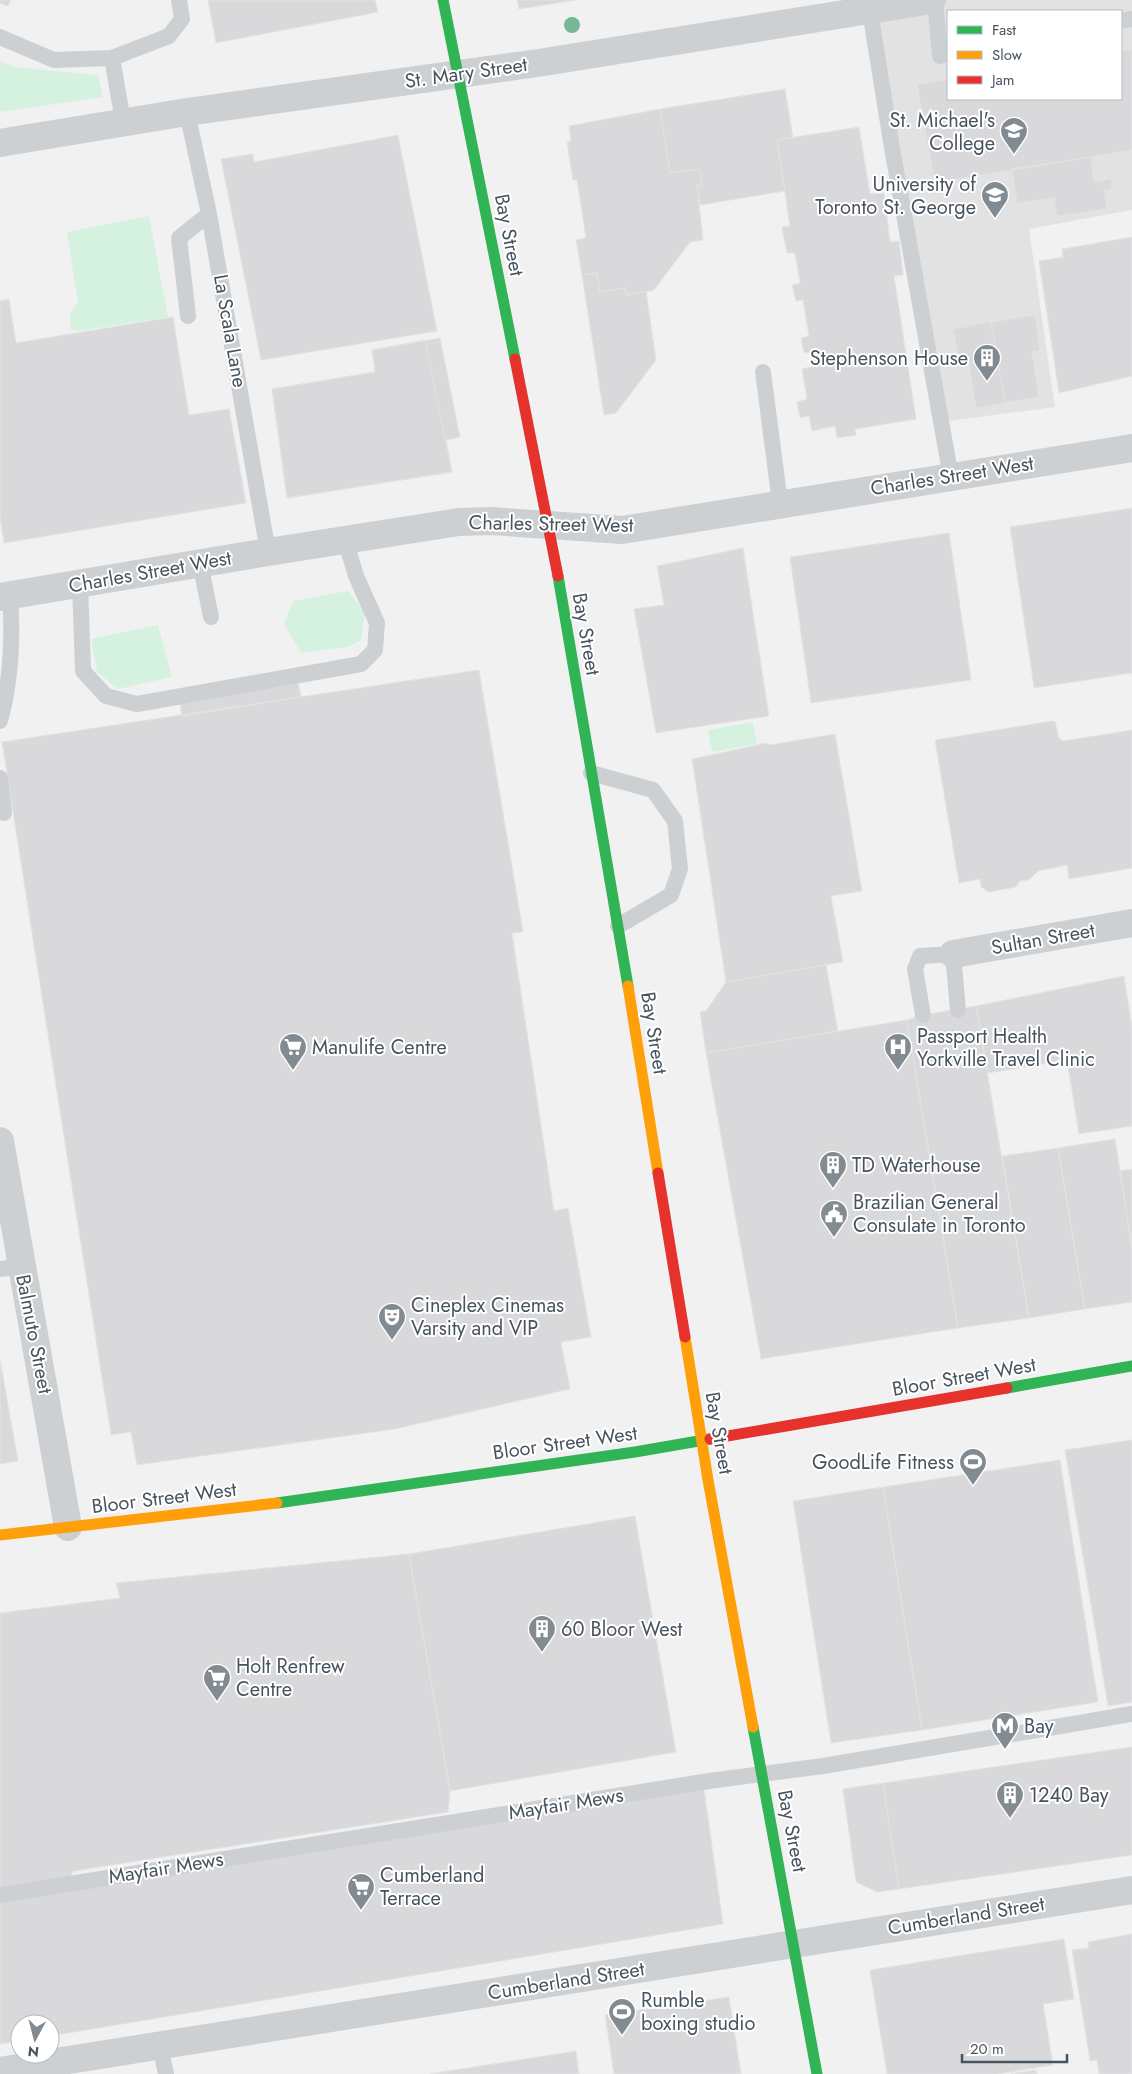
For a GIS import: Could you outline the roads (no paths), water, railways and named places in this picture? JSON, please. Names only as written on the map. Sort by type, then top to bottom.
[{"type":"main road","name":"Bay Street","points":[[443,0],[549,526],[618,926],[701,1442],[794,1944],[816,2074]]},
{"type":"main road","name":"Bloor Street West","points":[[0,1535],[337,1496],[701,1442],[1132,1366]]},
{"type":"street","name":"St. Mary Street","points":[[0,142],[123,121],[459,74],[933,0]]},
{"type":"street","name":"Charles Street West","points":[[5,597],[345,539],[459,522],[491,521],[622,530],[780,503],[1132,448]]},
{"type":"street","name":"Sultan Street","points":[[953,954],[1132,924]]},
{"type":"street","name":"Balmuto Street","points":[[0,1141],[11,1268],[59,1464],[68,1527]]},
{"type":"street","name":"Cumberland Street","points":[[0,2072],[1132,1890]]},
{"type":"lane","points":[[0,37],[54,60],[112,58],[169,36],[182,19],[178,0]]},
{"type":"lane","points":[[933,0],[940,56],[947,54]]},
{"type":"lane","points":[[870,11],[892,148],[951,476]]},
{"type":"lane","points":[[112,58],[123,121]]},
{"type":"lane","name":"La Scala Lane","points":[[187,112],[209,214],[268,552]]},
{"type":"lane","points":[[188,316],[179,238],[209,214]]},
{"type":"lane","points":[[763,372],[780,503]]},
{"type":"lane","points":[[80,584],[83,671],[106,696],[137,704],[361,664],[374,650],[376,623],[356,576],[345,539]]},
{"type":"lane","points":[[200,563],[211,617]]},
{"type":"lane","points":[[0,721],[5,703],[12,631],[5,597]]},
{"type":"lane","points":[[591,773],[653,790],[675,821],[680,869],[671,895],[618,926]]},
{"type":"lane","points":[[0,778],[4,813]]},
{"type":"lane","points":[[923,1015],[915,969],[920,956],[953,954],[958,1010]]},
{"type":"lane","name":"Mayfair Mews","points":[[0,1895],[833,1764],[1132,1714]]},
{"type":"lane","points":[[160,2046],[166,2074]]},
{"type":"place","name":"St. Michael's College","points":[[1014,155]]},
{"type":"place","name":"University of Toronto St. George","points":[[995,219]]},
{"type":"place","name":"Stephenson House","points":[[987,382]]},
{"type":"place","name":"Manulife Centre","points":[[293,1071]]},
{"type":"place","name":"Passport Health Yorkville Travel Clinic","points":[[898,1071]]},
{"type":"place","name":"TD Waterhouse","points":[[833,1189]]},
{"type":"place","name":"Brazilian General Consulate in Toronto","points":[[834,1238]]},
{"type":"place","name":"Cineplex Cinemas Varsity and VIP","points":[[392,1341]]},
{"type":"place","name":"GoodLife Fitness","points":[[973,1486]]},
{"type":"place","name":"60 Bloor West","points":[[542,1653]]},
{"type":"place","name":"Holt Renfrew Centre","points":[[217,1702]]},
{"type":"place","name":"Bay","points":[[1005,1750]]},
{"type":"place","name":"1240 Bay","points":[[1010,1819]]},
{"type":"place","name":"Cumberland Terrace","points":[[361,1911]]},
{"type":"place","name":"Rumble boxing studio","points":[[622,2036]]}]
